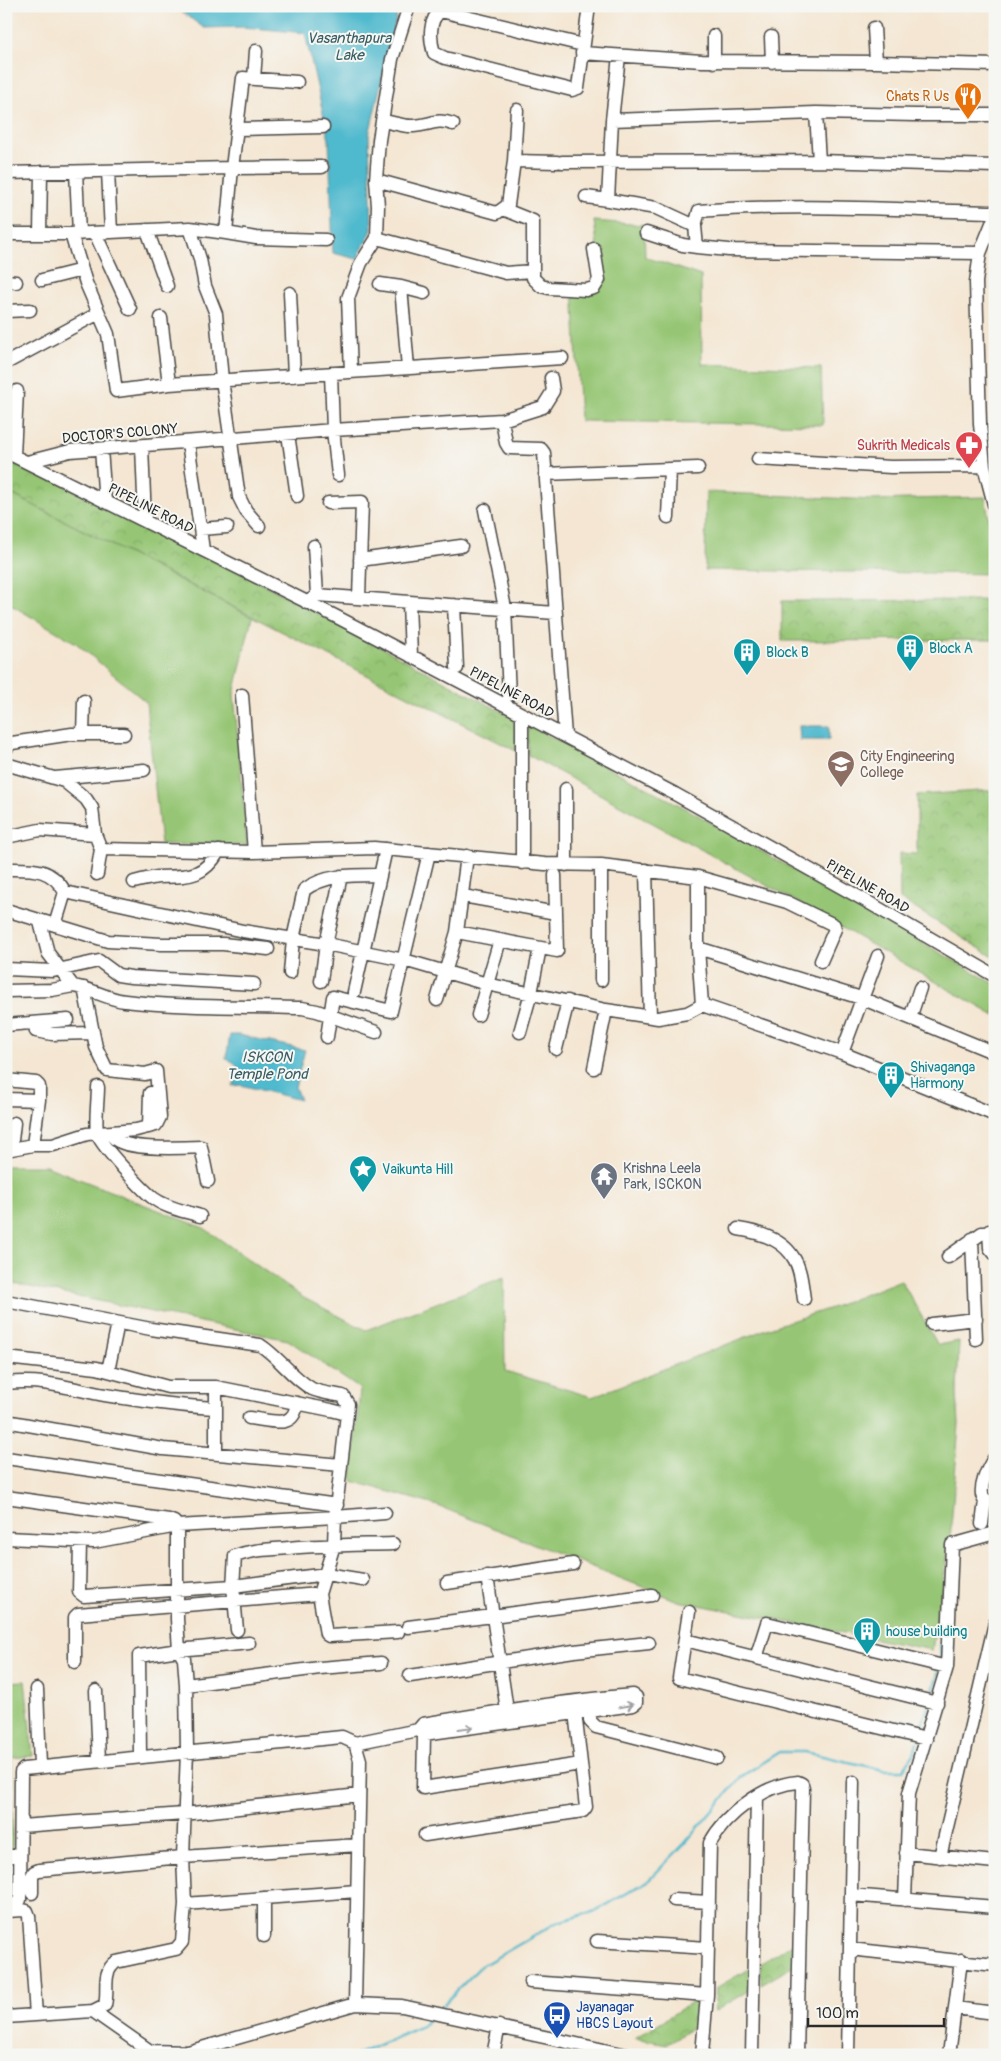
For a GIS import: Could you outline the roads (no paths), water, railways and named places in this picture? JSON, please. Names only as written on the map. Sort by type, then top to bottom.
[{"type":"street","points":[[351,372],[348,298],[361,263],[376,238],[378,206],[376,180],[382,121],[392,59],[409,6]]},
{"type":"street","points":[[589,6],[583,49],[578,88],[572,90],[445,58],[434,53],[431,44],[433,22],[436,14],[441,11],[583,49],[620,56],[714,62],[876,62],[995,65]]},
{"type":"street","points":[[874,28],[876,62]]},
{"type":"street","points":[[714,36],[714,62]]},
{"type":"street","points":[[771,37],[772,62]]},
{"type":"street","points":[[254,79],[256,51]]},
{"type":"street","points":[[608,200],[612,120],[620,56]]},
{"type":"street","points":[[226,233],[243,78],[297,82]]},
{"type":"street","points":[[376,180],[497,214],[508,205],[514,161],[517,110]]},
{"type":"street","points":[[612,120],[816,113],[995,115]]},
{"type":"street","points":[[816,113],[819,161]]},
{"type":"street","points":[[382,121],[414,126],[433,121],[444,121],[454,124]]},
{"type":"street","points":[[237,128],[323,127]]},
{"type":"street","points":[[514,161],[819,161],[995,166]]},
{"type":"street","points":[[6,173],[322,167]]},
{"type":"street","points":[[108,171],[111,232]]},
{"type":"street","points":[[40,234],[41,172]]},
{"type":"street","points":[[76,172],[75,234],[82,270],[108,334],[116,391],[222,380],[562,358]]},
{"type":"street","points":[[586,196],[656,208],[695,226]]},
{"type":"street","points":[[697,247],[695,226],[700,211],[772,208],[995,214],[980,253],[976,282],[980,424],[984,466],[995,508]]},
{"type":"street","points":[[503,209],[533,221],[532,271],[533,278],[541,286],[590,290],[598,284],[599,280],[594,249]]},
{"type":"street","points":[[190,228],[200,259],[205,286],[216,314],[222,380],[239,498],[246,511],[259,526]]},
{"type":"street","points":[[6,234],[75,234],[190,228],[256,238],[326,240]]},
{"type":"street","points":[[147,230],[166,286]]},
{"type":"street","points":[[95,233],[130,309]]},
{"type":"street","points":[[646,233],[683,245],[729,250],[980,253]]},
{"type":"street","points":[[376,238],[506,273],[532,271]]},
{"type":"street","points":[[42,280],[82,270]]},
{"type":"street","points":[[380,284],[424,293]]},
{"type":"street","points":[[401,287],[408,368]]},
{"type":"street","points":[[290,293],[294,376]]},
{"type":"street","points":[[6,311],[30,310]]},
{"type":"street","points":[[6,363],[98,313]]},
{"type":"street","points":[[161,318],[169,384]]},
{"type":"street","points":[[331,373],[333,430],[338,475]]},
{"type":"street","name":"DOCTOR'S COLONY","points":[[27,462],[70,451],[333,430],[502,420],[543,407],[553,391],[551,378]]},
{"type":"street","points":[[10,454],[17,391]]},
{"type":"street","points":[[502,420],[506,443],[509,448],[543,450],[564,736]]},
{"type":"street","points":[[288,434],[297,496]]},
{"type":"street","points":[[188,442],[203,550]]},
{"type":"street","points":[[142,446],[145,521]]},
{"type":"street","points":[[101,449],[105,502]]},
{"type":"street","name":"PIPELINE ROAD","points":[[10,454],[203,550],[312,599],[412,656],[684,799],[995,976]]},
{"type":"street","points":[[758,459],[891,466],[984,466]]},
{"type":"street","points":[[545,474],[698,468]]},
{"type":"street","points":[[668,517],[670,469]]},
{"type":"street","points":[[328,503],[362,502],[359,598]]},
{"type":"street","points":[[485,510],[505,608],[509,695]]},
{"type":"street","points":[[200,529],[227,527]]},
{"type":"street","points":[[314,546],[312,599],[359,598],[555,613]]},
{"type":"street","points":[[360,560],[461,546]]},
{"type":"street","points":[[410,602],[412,656]]},
{"type":"street","points":[[454,605],[457,668]]},
{"type":"street","points":[[242,695],[254,852]]},
{"type":"street","points":[[83,734],[84,701]]},
{"type":"street","points":[[522,714],[522,863]]},
{"type":"street","points":[[6,748],[12,743],[72,734],[124,734]]},
{"type":"street","points":[[6,764],[64,782],[86,799],[92,808],[95,834],[101,849],[97,874]]},
{"type":"street","points":[[53,778],[144,770]]},
{"type":"street","points":[[566,789],[566,865]]},
{"type":"street","points":[[6,837],[40,830],[95,834]]},
{"type":"street","points":[[101,849],[254,852],[386,849],[522,863],[601,865],[698,877],[787,902],[834,926],[835,929],[821,961]]},
{"type":"street","points":[[354,992],[386,849]]},
{"type":"street","points":[[134,882],[155,878],[183,878],[202,872],[219,851]]},
{"type":"street","points":[[327,1037],[333,996],[391,1011],[429,853]]},
{"type":"street","points":[[437,1000],[458,932],[467,856]]},
{"type":"street","points":[[601,865],[601,980]]},
{"type":"street","points":[[6,869],[40,871],[52,875],[65,892],[242,931],[326,944],[404,960],[487,984],[606,1010],[650,1018],[678,1016],[702,1005],[842,1053],[995,1115]]},
{"type":"street","points":[[646,870],[650,1018]]},
{"type":"street","points":[[290,973],[293,939],[304,890],[311,884],[341,876],[380,875]]},
{"type":"street","points":[[458,932],[557,951],[555,875]]},
{"type":"street","points":[[322,981],[326,944],[341,876]]},
{"type":"street","points":[[698,877],[698,948],[702,1005]]},
{"type":"street","points":[[55,925],[65,892]]},
{"type":"street","points":[[462,896],[556,913]]},
{"type":"street","points":[[6,910],[40,922],[108,941],[186,945],[223,944],[268,949]]},
{"type":"street","points":[[14,1123],[9,1149],[33,1145],[53,1145],[86,1134],[148,1127],[156,1125],[160,1117],[156,1071],[145,1074],[107,1070],[96,1047],[92,1033],[90,1012],[78,987],[48,953],[40,922]]},
{"type":"street","points":[[478,1015],[500,940]]},
{"type":"street","points":[[520,1032],[531,993],[540,948]]},
{"type":"street","points":[[698,948],[861,998],[995,1053]]},
{"type":"street","points":[[842,1053],[878,956]]},
{"type":"street","points":[[6,969],[62,970],[99,961],[118,975],[131,977],[254,984]]},
{"type":"street","points":[[6,991],[52,990],[78,987],[122,1001],[204,1008],[302,1008],[330,1015],[376,1032]]},
{"type":"street","points":[[910,1018],[920,988]]},
{"type":"street","points":[[556,1049],[568,1001]]},
{"type":"street","points":[[594,1068],[606,1010]]},
{"type":"street","points":[[6,1025],[68,1020]]},
{"type":"street","points":[[35,1023],[36,1031],[46,1033],[92,1033]]},
{"type":"street","points":[[6,1080],[36,1083],[39,1086],[33,1145]]},
{"type":"street","points":[[98,1086],[103,1133],[101,1143],[138,1184],[154,1198],[168,1206],[200,1216]]},
{"type":"street","points":[[148,1127],[150,1093]]},
{"type":"street","points":[[6,1100],[39,1100]]},
{"type":"street","points":[[103,1133],[129,1145],[181,1148],[200,1146],[208,1181]]},
{"type":"street","points":[[738,1229],[757,1232],[774,1240],[794,1257],[804,1299]]},
{"type":"street","points":[[948,1257],[972,1238],[992,1232],[990,1248],[995,1254]]},
{"type":"street","points":[[972,1238],[976,1339]]},
{"type":"street","points":[[6,1301],[118,1324],[260,1346],[272,1353],[284,1366],[312,1389],[343,1396],[348,1404],[334,1545],[319,1594],[326,1634],[329,1636],[403,1630],[493,1615],[652,1595]]},
{"type":"street","points":[[932,1324],[976,1319]]},
{"type":"street","points":[[108,1371],[118,1324]]},
{"type":"street","points":[[6,1358],[108,1371],[168,1387],[216,1387],[297,1402],[347,1414]]},
{"type":"street","points":[[52,1383],[54,1363]]},
{"type":"street","points":[[6,1383],[29,1381],[52,1383],[98,1394],[158,1404],[215,1408]]},
{"type":"street","points":[[216,1387],[216,1453]]},
{"type":"street","points":[[249,1418],[284,1422],[291,1420],[296,1414],[297,1402]]},
{"type":"street","points":[[6,1422],[163,1449],[341,1465]]},
{"type":"street","points":[[6,1458],[336,1511],[385,1513]]},
{"type":"street","points":[[982,1524],[990,1501],[982,1498],[982,1492],[993,1464]]},
{"type":"street","points":[[6,1497],[169,1520],[177,1526],[179,1650],[184,1659],[187,1751],[183,1857],[185,1904],[182,1942],[176,1949],[116,1962],[110,1966],[106,1974],[106,1998],[104,2005],[93,2011],[6,2017]]},
{"type":"street","points":[[6,1538],[35,1540],[44,1538],[94,1542],[177,1526],[336,1511]]},
{"type":"street","points":[[905,1900],[910,1793],[947,1667],[952,1545],[995,1533]]},
{"type":"street","points":[[74,1662],[75,1617],[78,1614],[81,1595],[79,1592],[80,1542]]},
{"type":"street","points":[[237,1630],[236,1602],[233,1586],[234,1558],[245,1552],[334,1545],[393,1544]]},
{"type":"street","points":[[447,1584],[487,1576],[573,1564]]},
{"type":"street","points":[[81,1595],[177,1591],[326,1574],[363,1580]]},
{"type":"street","points":[[487,1576],[508,1716]]},
{"type":"street","points":[[78,1614],[319,1594]]},
{"type":"street","points":[[689,1612],[679,1678],[926,1739]]},
{"type":"street","points":[[756,1658],[767,1623],[947,1667]]},
{"type":"street","points":[[940,1857],[995,1623]]},
{"type":"street","points":[[685,1640],[937,1703]]},
{"type":"street","points":[[140,1756],[139,1656],[249,1643]]},
{"type":"street","points":[[410,1676],[574,1651],[649,1643]]},
{"type":"street","points":[[186,1685],[320,1668],[381,1663]]},
{"type":"street","points":[[37,1689],[40,1766]]},
{"type":"street","points":[[96,1691],[99,1760]]},
{"type":"street","points":[[508,1716],[592,1698],[633,1695],[636,1697],[636,1703],[633,1705],[590,1711],[423,1724],[421,1732],[423,1788],[581,1764]]},
{"type":"street","points":[[590,1711],[590,1721],[596,1727],[717,1758]]},
{"type":"street","points":[[425,1835],[583,1811],[586,1807],[575,1712]]},
{"type":"street","points":[[6,1905],[14,1905],[20,1900],[21,1772],[28,1768],[342,1737],[355,1743],[421,1732]]},
{"type":"street","points":[[355,1743],[360,1760],[355,2004]]},
{"type":"street","points":[[702,2055],[707,1995],[710,1843],[720,1829],[756,1796],[774,1787],[798,1782],[802,1784],[797,2055]]},
{"type":"street","points":[[848,2055],[853,1782]]},
{"type":"street","points":[[20,1826],[184,1814],[359,1795]]},
{"type":"street","points":[[752,2055],[756,1796]]},
{"type":"street","points":[[32,1894],[32,1876],[34,1872],[39,1870],[183,1857],[358,1845]]},
{"type":"street","points":[[906,1853],[995,1862]]},
{"type":"street","points":[[6,1856],[20,1856]]},
{"type":"street","points":[[185,1904],[357,1892]]},
{"type":"street","points":[[851,1895],[995,1907]]},
{"type":"street","points":[[264,1898],[264,1936]]},
{"type":"street","points":[[674,1900],[709,1902]]},
{"type":"street","points":[[6,1911],[23,1910],[27,1911],[29,1916],[36,2015]]},
{"type":"street","points":[[597,1941],[708,1948]]},
{"type":"street","points":[[850,1949],[995,1965]]},
{"type":"street","points":[[949,2055],[961,1960]]},
{"type":"street","points":[[530,1982],[707,1995]]},
{"type":"street","points":[[93,2011],[150,2051],[188,2052],[355,2004],[402,2006],[627,2055]]},
{"type":"street","points":[[955,2008],[995,2013]]},
{"type":"street","points":[[493,2055],[499,2026]]},
{"type":"water","name":"Vasanthapura Lake","points":[[186,6],[399,6],[369,135],[372,230],[357,259],[333,253],[329,140],[305,33],[243,27],[204,28],[182,12]]},
{"type":"water","points":[[799,726],[829,726],[829,740],[800,740]]},
{"type":"water","name":"ISKCON Temple Pond","points":[[230,1035],[239,1035],[305,1050],[295,1087],[300,1100],[241,1085],[232,1086],[239,1077],[236,1065],[226,1059]]},
{"type":"waterway","points":[[940,1644],[941,1659]]},
{"type":"waterway","points":[[931,1696],[939,1670]]},
{"type":"waterway","points":[[920,1731],[928,1706]]},
{"type":"waterway","points":[[439,2009],[480,1967],[558,1922],[596,1911],[648,1881],[685,1843],[742,1776],[780,1752],[805,1752],[884,1770],[903,1770],[914,1754],[917,1742]]},
{"type":"waterway","points":[[356,2055],[422,2026],[432,2016]]},
{"type":"place","name":"Chats R Us","points":[[968,120]]},
{"type":"place","name":"Sukrith Medicals","points":[[969,469]]},
{"type":"place","name":"Block A","points":[[910,672]]},
{"type":"place","name":"Block B","points":[[747,676]]},
{"type":"place","name":"City Engineering College","points":[[841,788]]},
{"type":"place","name":"Shivaganga Harmony","points":[[891,1099]]},
{"type":"place","name":"Vaikunta Hill","points":[[363,1193]]},
{"type":"place","name":"Krishna Leela Park, ISCKON","points":[[604,1200]]},
{"type":"place","name":"house building","points":[[867,1655]]},
{"type":"place","name":"Jayanagar HBCS Layout","points":[[557,2039]]}]
